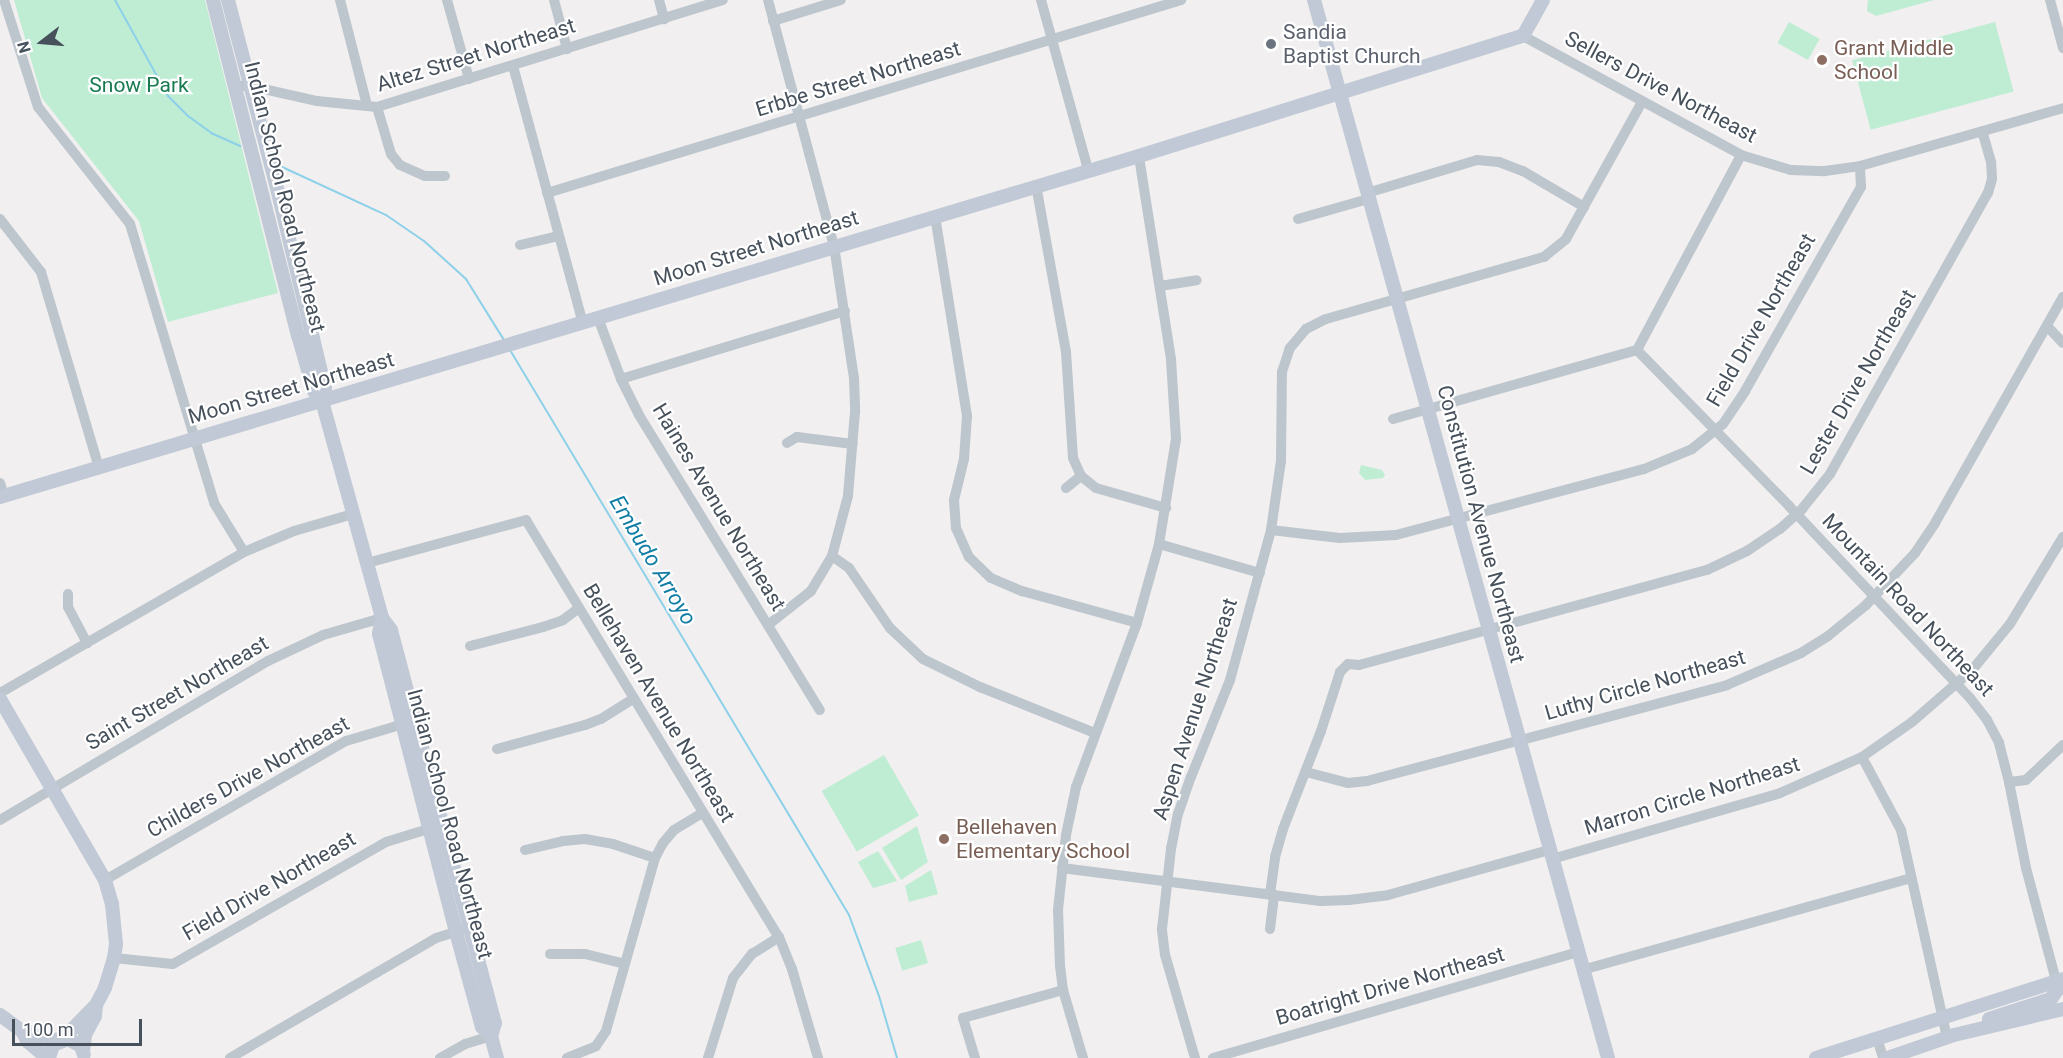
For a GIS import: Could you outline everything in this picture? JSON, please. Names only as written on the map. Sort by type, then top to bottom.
[{"type":"street","points":[[4,0],[38,107],[130,224],[214,503],[244,552]]},
{"type":"street","name":"Indian School Road Northeast","points":[[213,0],[243,86]]},
{"type":"street","name":"Indian School Road Northeast","points":[[228,0],[243,86],[298,335],[314,391],[322,401],[382,618],[391,630],[408,722],[463,930],[495,1023],[491,1036],[497,1058]]},
{"type":"street","points":[[340,0],[372,106],[391,154],[400,165],[425,176],[445,176]]},
{"type":"street","points":[[447,0],[469,79]]},
{"type":"street","points":[[554,0],[567,49]]},
{"type":"street","points":[[659,0],[664,19]]},
{"type":"street","name":"Altez Street Northeast","points":[[243,86],[317,100],[372,106],[513,66],[723,0]]},
{"type":"street","points":[[768,0],[834,246],[854,378],[853,444],[848,496],[832,556],[811,591],[768,625]]},
{"type":"street","points":[[773,21],[841,0]]},
{"type":"street","points":[[1041,0],[1088,170]]},
{"type":"street","name":"Erbbe Street Northeast","points":[[547,193],[1181,0]]},
{"type":"street","name":"Constitution Avenue Northeast","points":[[1314,0],[1608,1058]]},
{"type":"street","points":[[1523,36],[1544,0]]},
{"type":"street","points":[[2050,0],[2063,48]]},
{"type":"street","name":"Moon Street Northeast","points":[[1,492],[99,468],[584,323],[1036,185],[1139,156],[1523,36]]},
{"type":"street","name":"Sellers Drive Northeast","points":[[1523,36],[1742,155],[1791,170],[1825,171],[1860,166],[2063,108]]},
{"type":"street","points":[[513,66],[558,236],[584,323]]},
{"type":"street","points":[[1396,299],[1544,257],[1566,239],[1642,102]]},
{"type":"street","name":"Lester Drive Northeast","points":[[1270,929],[1275,857],[1340,672],[1348,664],[1359,665],[1489,631],[1707,570],[1746,551],[1780,529],[1830,474],[1988,193],[1992,179],[1991,162],[1982,130]]},
{"type":"street","points":[[1393,419],[1636,350],[1742,155]]},
{"type":"street","points":[[1083,1058],[1063,990],[1058,944],[1062,868],[1073,800],[1095,733],[1137,623],[1159,544],[1176,439],[1171,359],[1139,156]]},
{"type":"street","points":[[1298,219],[1478,160],[1499,162],[1523,171],[1584,207]]},
{"type":"street","name":"Field Drive Northeast","points":[[1271,530],[1351,537],[1396,535],[1665,462],[1692,449],[1717,431],[1745,391],[1861,187],[1860,166]]},
{"type":"street","points":[[1036,185],[1066,352],[1071,400],[1072,458],[1081,476],[1096,488],[1116,496],[1166,508]]},
{"type":"street","points":[[935,216],[968,416],[964,459],[954,500],[956,528],[969,557],[991,578],[1022,591],[1137,623]]},
{"type":"street","points":[[0,219],[41,272],[99,468]]},
{"type":"street","points":[[520,245],[558,236]]},
{"type":"street","points":[[1160,286],[1197,280]]},
{"type":"street","name":"Luthy Circle Northeast","points":[[1306,772],[1348,783],[1367,781],[1727,685],[1802,653],[1828,636],[1874,597],[1915,553],[1935,523],[2063,297]]},
{"type":"street","name":"Aspen Avenue Northeast","points":[[1195,1058],[1165,955],[1162,929],[1167,881],[1178,814],[1230,680],[1271,530],[1281,460],[1282,372],[1290,348],[1306,329],[1326,319],[1396,299]]},
{"type":"street","points":[[621,379],[845,311]]},
{"type":"street","name":"Haines Avenue Northeast","points":[[598,318],[621,379],[639,415],[820,710]]},
{"type":"street","points":[[2047,326],[2063,343]]},
{"type":"street","name":"Mountain Road Northeast","points":[[1636,350],[1796,514],[1957,684],[1988,720],[1999,743],[2045,945],[2059,980]]},
{"type":"street","points":[[787,443],[797,437],[853,444]]},
{"type":"street","points":[[1066,488],[1081,476]]},
{"type":"street","points":[[0,693],[244,552],[294,531],[353,514]]},
{"type":"street","name":"Bellehaven Avenue Northeast","points":[[367,562],[526,520],[779,937],[792,969],[818,1058]]},
{"type":"street","name":"Marron Circle Northeast","points":[[1062,868],[1321,901],[1388,895],[1780,793],[1862,758],[1912,722],[1957,684],[2010,624],[2063,537]]},
{"type":"street","points":[[1159,544],[1260,573]]},
{"type":"street","points":[[832,556],[849,568],[890,628],[923,659],[980,687],[1095,733]]},
{"type":"street","points":[[68,594],[68,607],[87,643]]},
{"type":"street","points":[[470,646],[543,627],[562,620],[579,608]]},
{"type":"street","name":"Saint Street Northeast","points":[[0,820],[294,647],[323,635],[382,618]]},
{"type":"street","points":[[497,748],[602,719],[634,698]]},
{"type":"street","points":[[0,699],[105,879],[116,930],[114,958],[105,988],[96,1005],[62,1040],[53,1045],[48,1058],[27,1041],[23,1032],[0,1015]]},
{"type":"street","name":"Childers Drive Northeast","points":[[105,879],[336,746],[361,735],[408,722]]},
{"type":"street","points":[[2009,782],[2026,780],[2063,745]]},
{"type":"street","points":[[1862,758],[1901,830],[1942,1017],[1951,1036]]},
{"type":"street","points":[[567,1058],[596,1046],[606,1031],[656,858],[663,843],[675,830],[702,813]]},
{"type":"street","name":"Field Drive Northeast","points":[[114,958],[173,964],[386,842],[436,827]]},
{"type":"street","points":[[525,850],[563,841],[585,839],[613,844],[656,858]]},
{"type":"street","points":[[1582,970],[1911,878]]},
{"type":"street","points":[[230,1058],[436,938],[463,930]]},
{"type":"street","points":[[708,1058],[733,978],[752,954],[779,937]]},
{"type":"street","name":"Boatright Drive Northeast","points":[[1213,1058],[1578,952]]},
{"type":"street","points":[[550,954],[585,954],[625,964]]},
{"type":"street","points":[[1816,1058],[2059,980],[2057,990],[2051,999],[1998,1015],[1951,1036]]},
{"type":"street","points":[[975,1058],[963,1018],[1063,990]]},
{"type":"street","points":[[84,1056],[85,1035],[95,1016],[96,1005]]},
{"type":"street","points":[[1877,1038],[1885,1058],[1951,1036],[2063,1009]]},
{"type":"street","points":[[23,1032],[32,1033],[43,1039],[72,1040],[84,1056]]},
{"type":"street","points":[[440,1058],[465,1044],[491,1036]]},
{"type":"green space","name":"Snow Park","points":[[14,0],[205,0],[278,293],[168,322],[139,221],[42,98]]},
{"type":"green space","points":[[1868,0],[1934,0],[1876,16],[1867,11]]},
{"type":"green space","points":[[1789,22],[1820,39],[1808,60],[1777,43]]},
{"type":"green space","points":[[1995,22],[2014,92],[1871,130],[1852,60]]},
{"type":"green space","points":[[1361,465],[1382,470],[1385,475],[1383,478],[1365,480],[1359,473]]},
{"type":"green space","points":[[884,755],[919,816],[857,852],[822,791]]},
{"type":"green space","points":[[917,826],[928,862],[901,880],[882,848]]},
{"type":"green space","points":[[878,851],[897,881],[873,888],[858,862]]},
{"type":"green space","points":[[931,870],[938,894],[909,902],[905,886]]},
{"type":"green space","points":[[921,940],[928,963],[902,971],[895,948]]},
{"type":"waterway","name":"Embudo Arroyo","points":[[115,0],[168,96],[188,116],[211,133],[240,146]]},
{"type":"waterway","name":"Embudo Arroyo","points":[[280,166],[386,215],[424,241],[466,279],[504,340]]},
{"type":"waterway","name":"Embudo Arroyo","points":[[510,350],[849,915],[879,996],[897,1058]]},
{"type":"place","name":"Sandia Baptist Church","points":[[1271,44]]},
{"type":"place","name":"Grant Middle School","points":[[1822,60]]},
{"type":"place","name":"Bellehaven Elementary School","points":[[944,839]]}]
